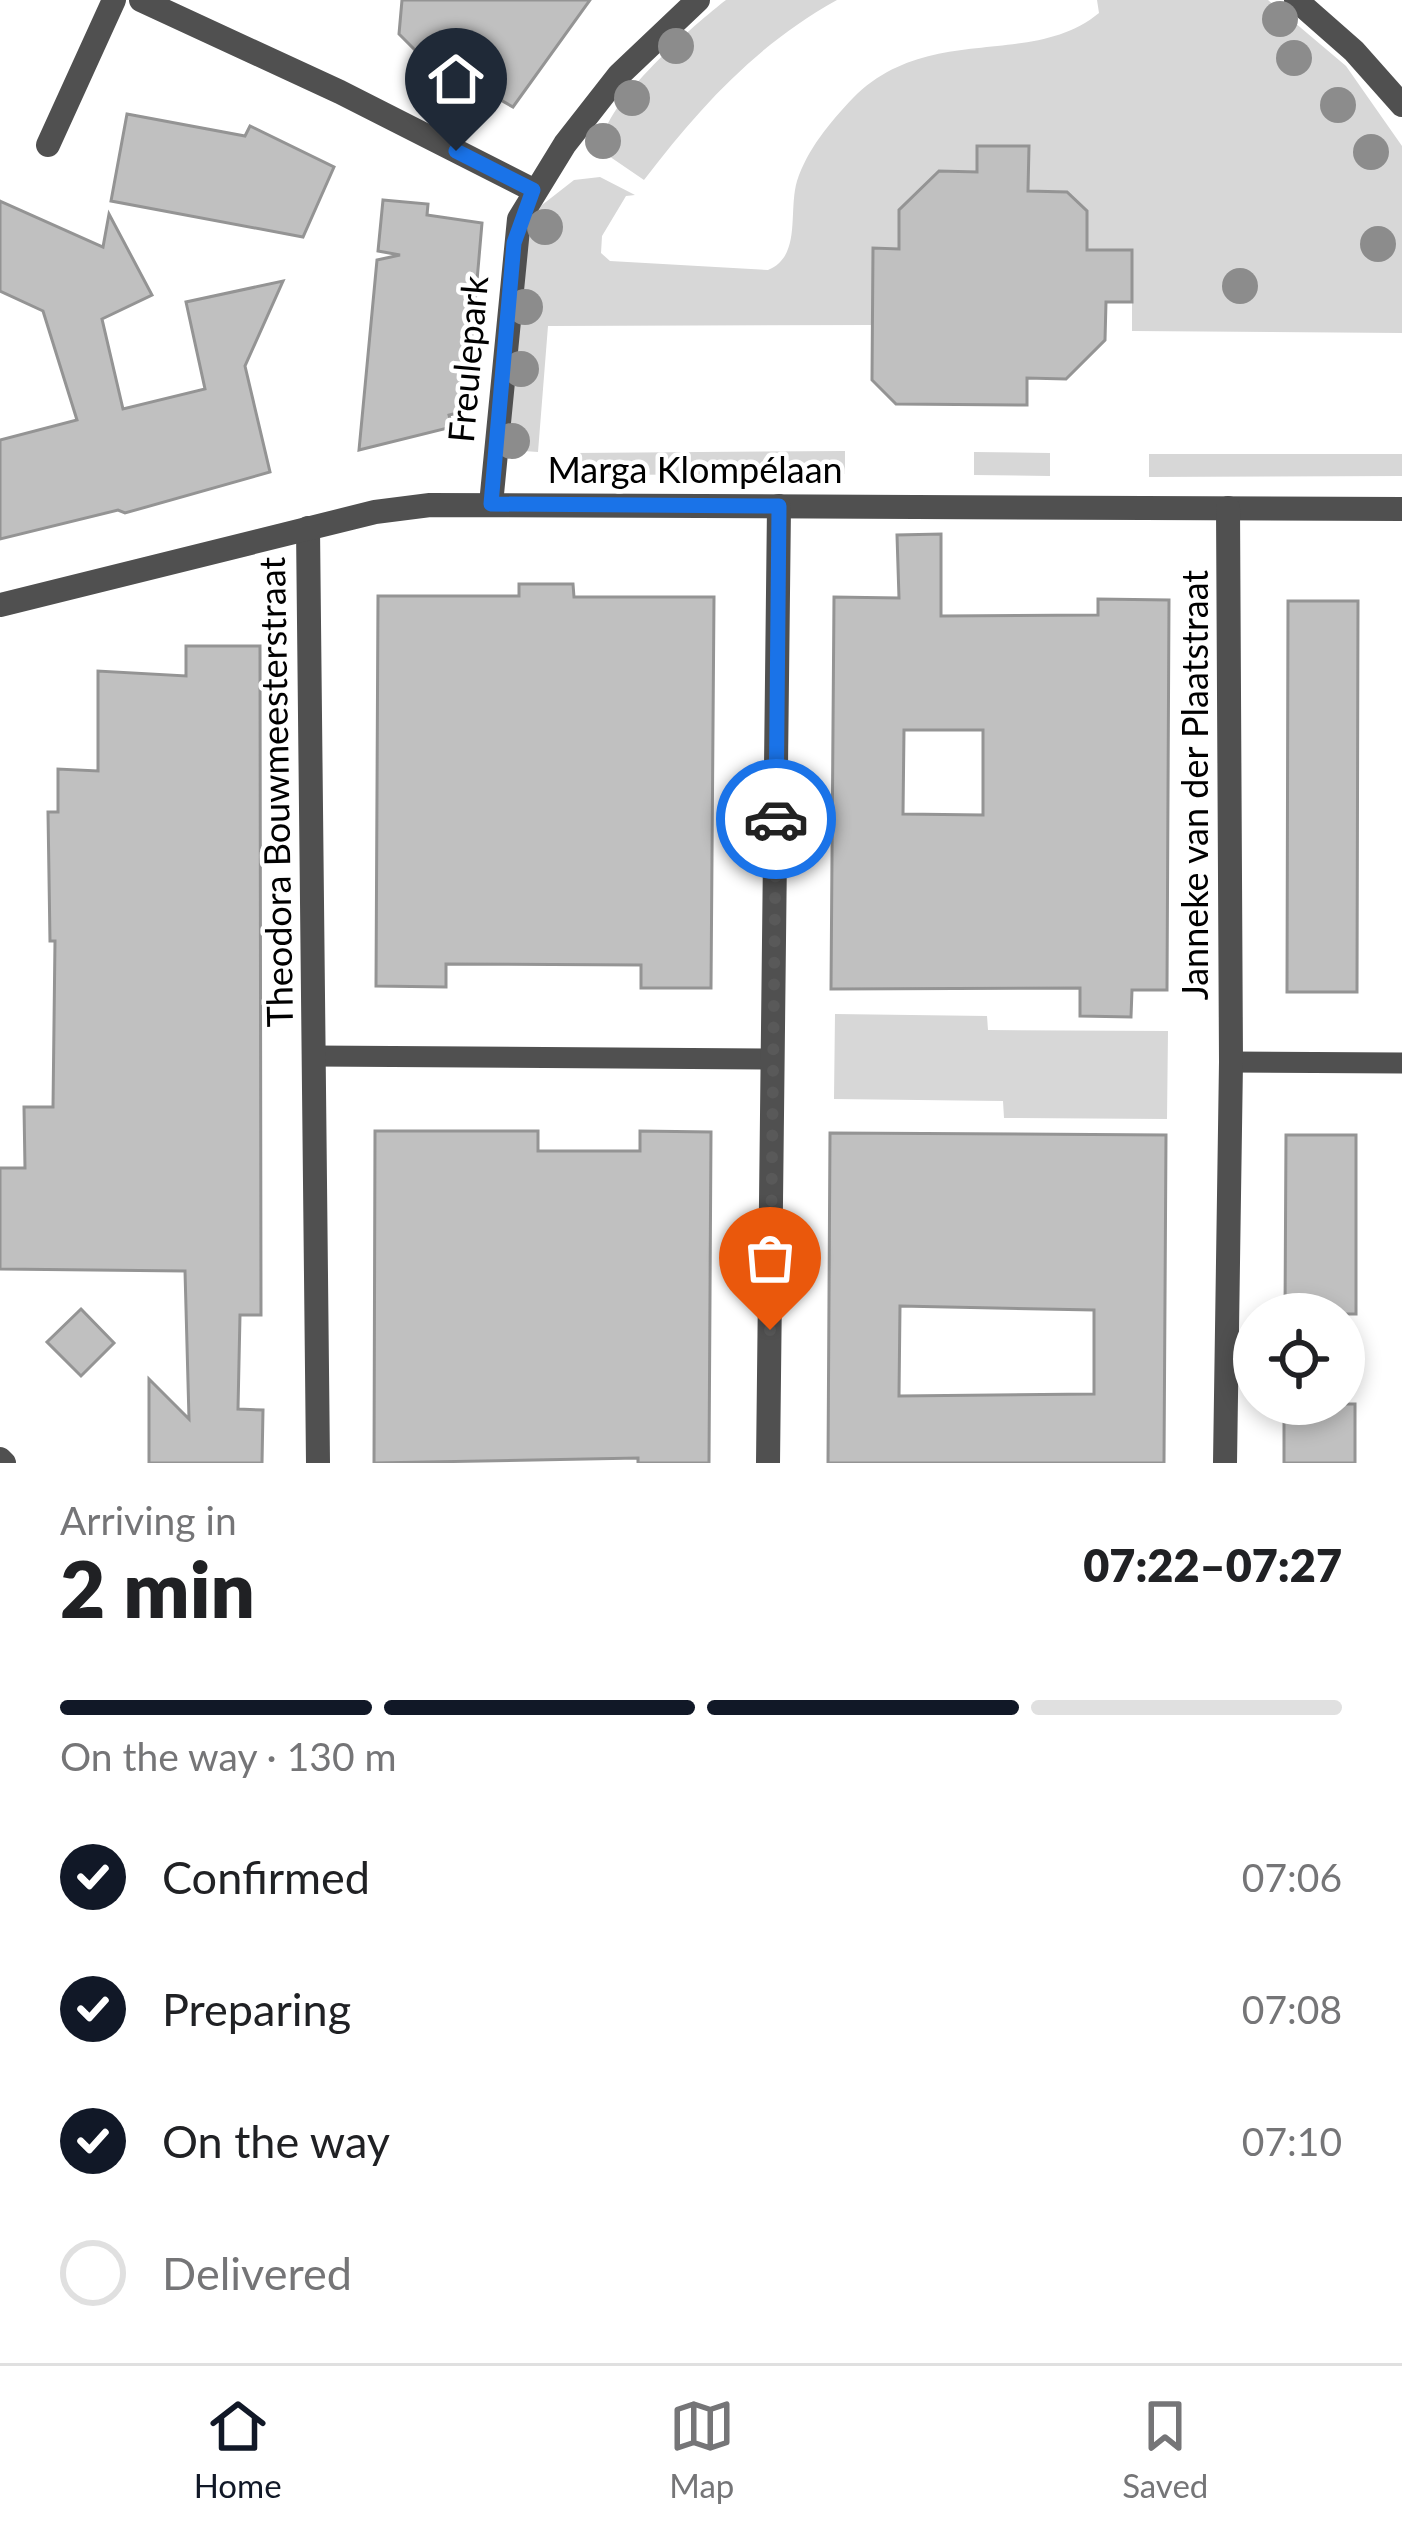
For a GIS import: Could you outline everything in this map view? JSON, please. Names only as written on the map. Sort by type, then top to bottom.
[{"type":"street","points":[[48,145],[114,0]]},
{"type":"street","points":[[141,0],[340,92],[533,190]]},
{"type":"street","name":"Freulepark","points":[[491,504],[514,243],[533,190],[619,75],[698,0]]},
{"type":"street","points":[[1296,0],[1354,51],[1402,106]]},
{"type":"street","name":"Marga Klompélaan","points":[[0,605],[375,512],[491,504],[1402,509]]},
{"type":"street","points":[[768,1463],[779,506]]},
{"type":"street","name":"Janneke van der Plaatstraat","points":[[1225,1463],[1231,1062],[1228,508]]},
{"type":"street","name":"Theodora Bouwmeesterstraat","points":[[308,529],[318,1463]]},
{"type":"lane","name":"Theodora Bouwmeesterstraat","points":[[314,1056],[773,1059]]},
{"type":"lane","points":[[1231,1062],[1402,1063]]},
{"type":"shaded area","points":[[726,0],[837,0],[755,57],[686,127],[644,180],[603,152],[603,135],[649,70]]},
{"type":"shaded area","points":[[1097,0],[1268,0],[1346,66],[1402,146],[1402,333],[1132,331],[1132,251],[1087,250],[1086,211],[1067,192],[1028,191],[1028,146],[978,146],[977,172],[939,171],[900,210],[899,249],[873,249],[872,325],[548,326],[538,452],[509,450],[505,443],[528,225],[542,205],[574,180],[600,177],[635,195],[626,196],[602,236],[601,253],[610,261],[768,270],[786,255],[790,244],[797,181],[807,158],[853,98],[883,75],[914,61],[1072,30],[1099,13]]},
{"type":"shaded area","points":[[845,451],[845,474],[575,475],[574,453]]},
{"type":"shaded area","points":[[974,452],[1050,453],[1050,476],[974,475]]},
{"type":"shaded area","points":[[1149,454],[1402,454],[1402,476],[1149,477]]},
{"type":"shaded area","points":[[835,1014],[987,1016],[988,1030],[1168,1031],[1167,1119],[1004,1118],[1003,1101],[834,1099]]},
{"type":"building","points":[[402,0],[590,0],[513,107],[418,53],[399,34]]},
{"type":"building","points":[[127,114],[245,136],[250,126],[334,167],[303,237],[111,201]]},
{"type":"building","points":[[977,146],[1029,146],[1028,191],[1067,192],[1087,211],[1087,250],[1132,250],[1132,302],[1106,302],[1105,340],[1066,379],[1027,378],[1027,405],[896,404],[872,380],[873,248],[899,249],[899,210],[939,171],[977,172]]},
{"type":"building","points":[[383,200],[428,204],[427,215],[482,223],[468,385],[465,411],[449,415],[452,427],[359,450],[377,260],[400,255],[378,251]]},
{"type":"building","points":[[0,201],[103,247],[109,214],[152,295],[102,319],[123,409],[205,389],[186,302],[283,281],[245,366],[270,472],[125,513],[118,510],[0,539],[0,440],[77,420],[43,311],[0,291]]},
{"type":"building","points":[[941,534],[941,616],[1098,615],[1098,599],[1169,600],[1167,990],[1132,990],[1131,1017],[1080,1016],[1080,988],[831,989],[834,597],[899,598],[897,535]],"holes":[[[904,730],[983,730],[983,815],[903,814]]]},
{"type":"building","points":[[519,584],[573,584],[574,597],[714,597],[711,988],[641,988],[641,965],[446,964],[446,987],[376,986],[378,596],[519,596]]},
{"type":"building","points":[[1288,601],[1358,601],[1357,992],[1287,992]]},
{"type":"building","points":[[186,646],[260,646],[261,1315],[240,1315],[238,1409],[263,1410],[262,1463],[149,1463],[149,1379],[189,1419],[185,1271],[0,1269],[0,1168],[25,1168],[24,1107],[53,1107],[55,941],[50,941],[48,812],[58,812],[58,769],[98,771],[98,671],[186,676]]},
{"type":"building","points":[[375,1131],[538,1131],[538,1151],[640,1151],[640,1131],[711,1132],[709,1463],[638,1463],[638,1458],[374,1463]]},
{"type":"building","points":[[830,1133],[1166,1135],[1164,1463],[828,1463]],"holes":[[[900,1306],[1094,1310],[1094,1394],[899,1396]]]},
{"type":"building","points":[[1286,1135],[1356,1135],[1356,1293],[1285,1293]]},
{"type":"building","points":[[81,1309],[114,1343],[81,1376],[47,1342]]},
{"type":"building","points":[[1284,1425],[1355,1425],[1355,1463],[1284,1463]]},
{"type":"way so far","points":[[770,1330],[776,819]]},
{"type":"route","points":[[456,151],[533,190],[514,243],[491,504],[779,506],[776,819]]}]
